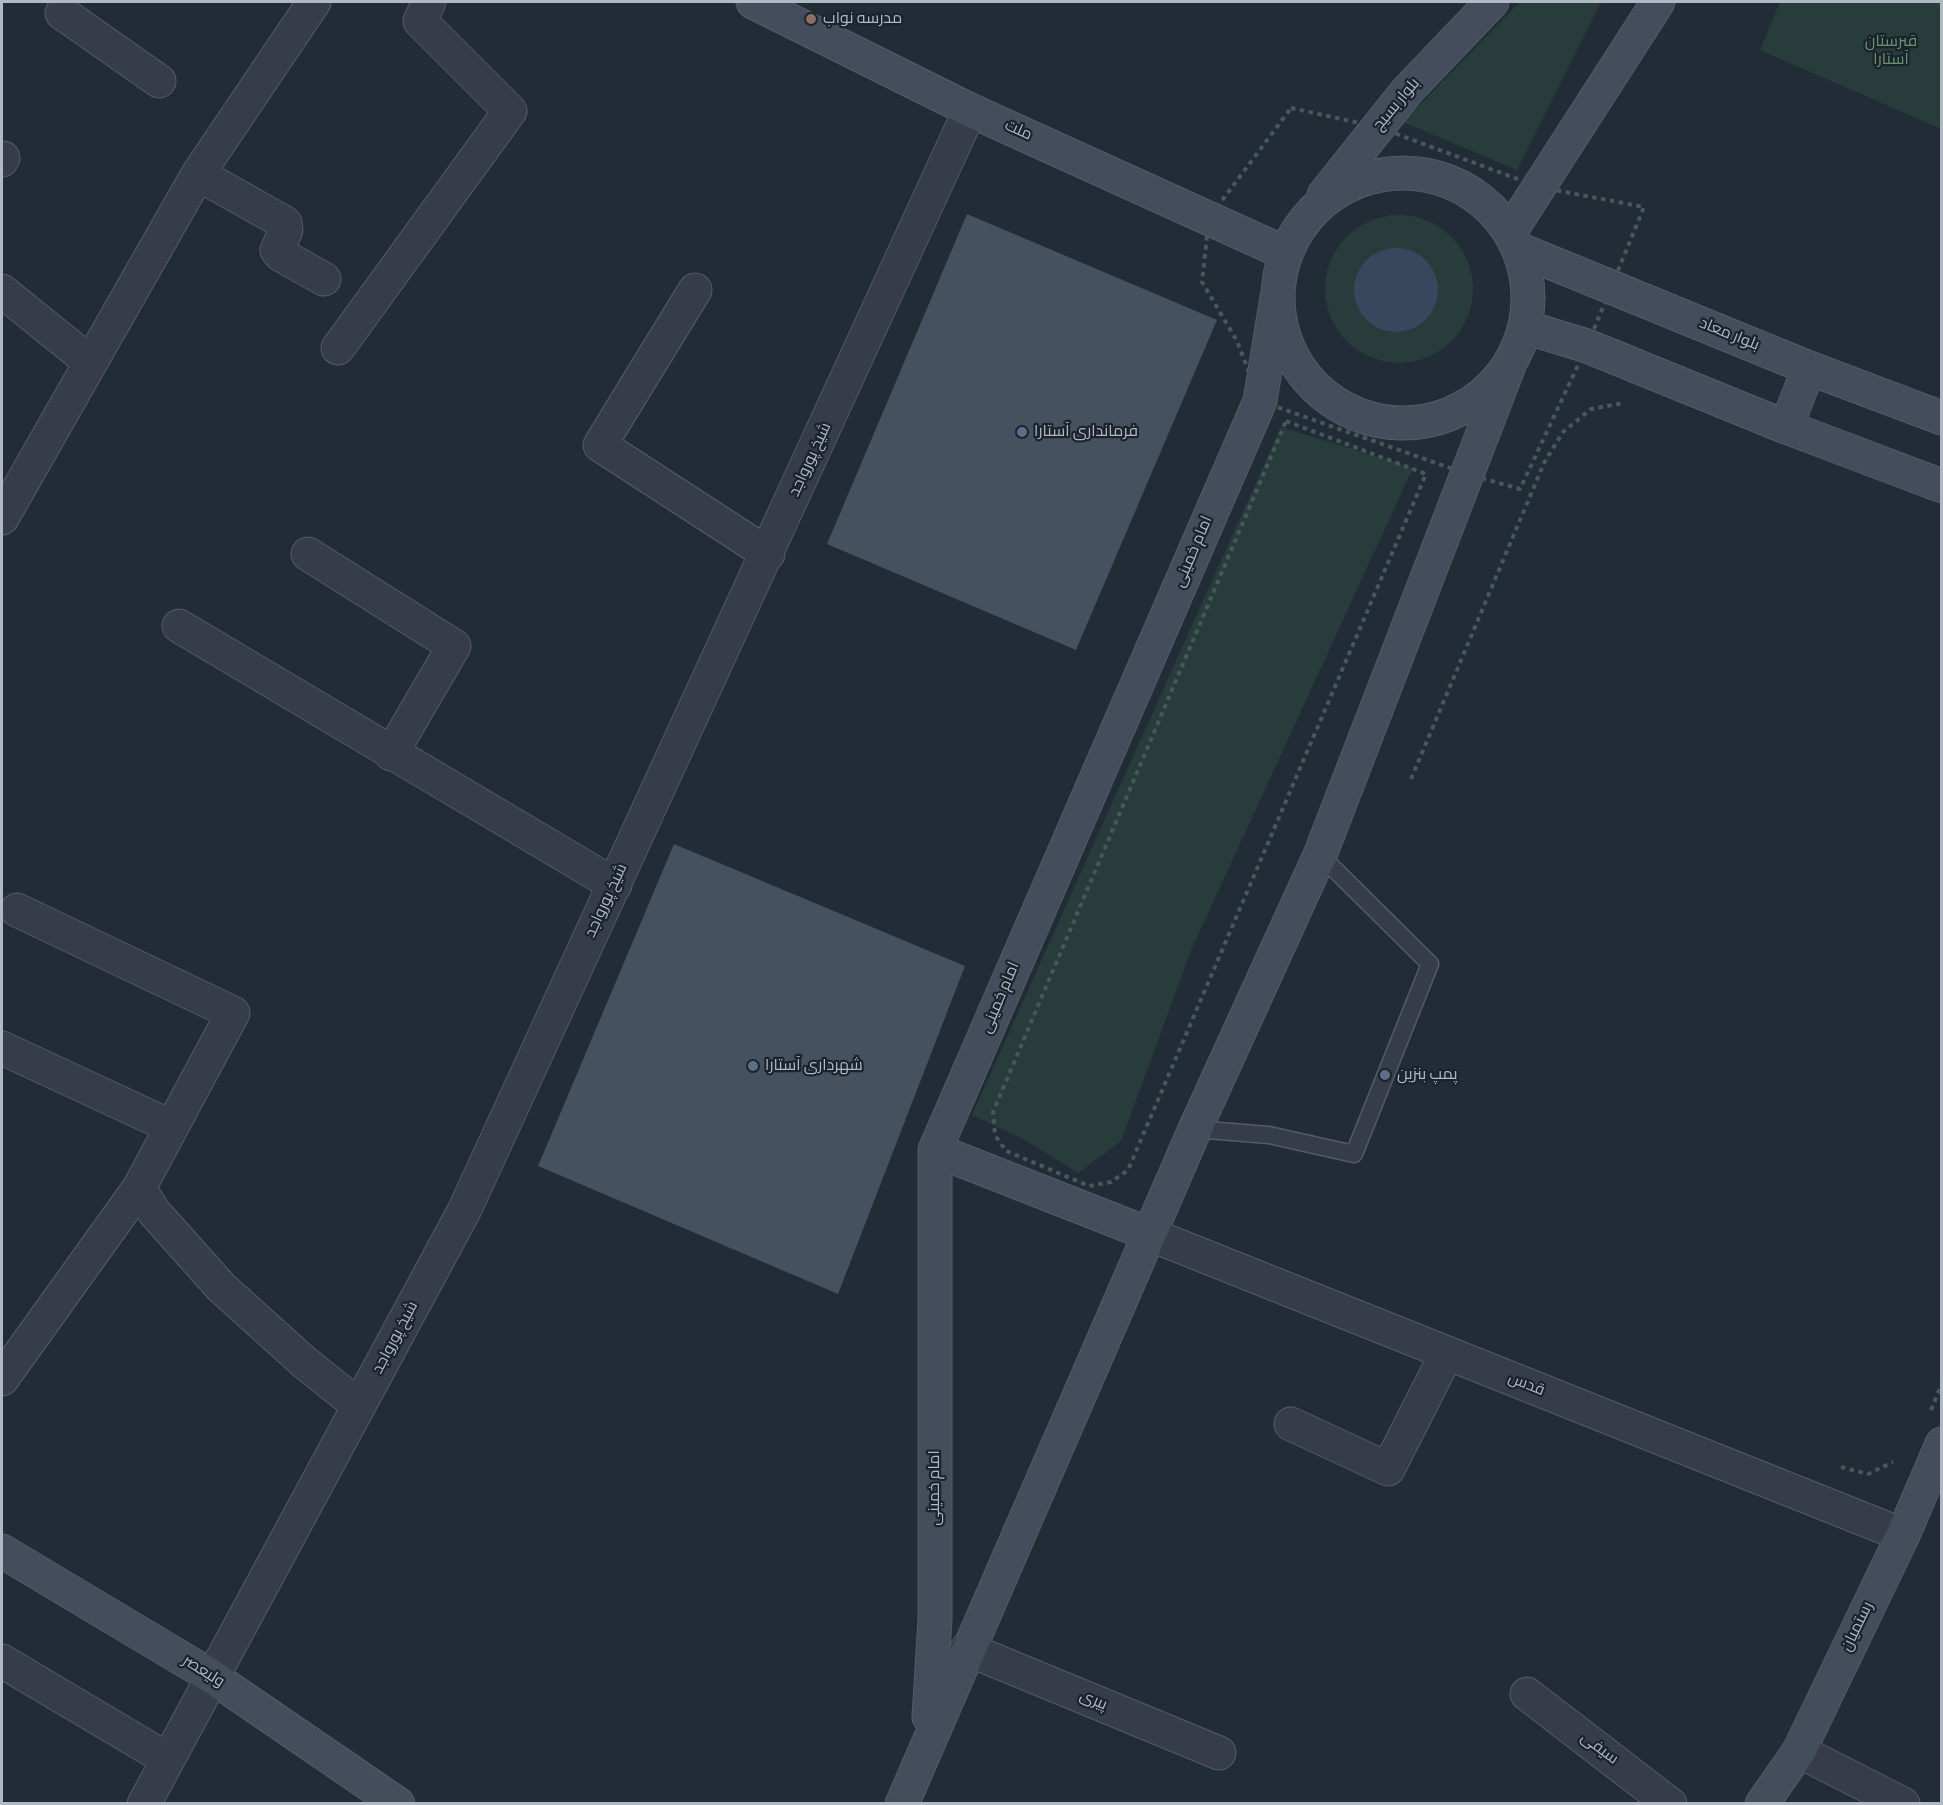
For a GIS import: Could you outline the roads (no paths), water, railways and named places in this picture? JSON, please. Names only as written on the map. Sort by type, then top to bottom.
[{"type":"street","points":[[2,518],[198,174],[314,2]]},
{"type":"street","points":[[338,348],[510,111],[420,21],[429,2]]},
{"type":"street","name":"ملت","points":[[753,2],[970,110],[1285,253]]},
{"type":"street","name":"بلوار بسیج","points":[[1310,213],[1407,91],[1492,2]]},
{"type":"street","points":[[1510,363],[1484,394],[1449,414],[1409,423],[1369,418],[1332,402],[1302,374],[1283,338],[1277,297],[1279,275],[1285,253],[1296,232],[1310,213],[1340,189],[1376,175],[1414,173],[1451,182],[1484,203],[1514,240],[1539,187],[1658,2]]},
{"type":"street","points":[[56,6],[159,81]]},
{"type":"street","name":"شیخ پورواجد","points":[[144,1803],[465,1211],[970,110]]},
{"type":"street","points":[[198,174],[285,223],[286,230],[277,250],[281,255],[324,279]]},
{"type":"street","name":"بلوار معاد","points":[[1514,240],[1610,287],[1809,368],[1941,417]]},
{"type":"street","name":"امام خمینی","points":[[902,1803],[1194,1129],[1320,855],[1525,327],[1528,288],[1514,240]]},
{"type":"street","points":[[695,290],[600,445],[768,554]]},
{"type":"street","points":[[2,291],[90,362]]},
{"type":"street","name":"امام خمینی","points":[[928,1740],[934,1619],[935,1150],[1260,401],[1277,297]]},
{"type":"street","points":[[1525,327],[1587,346],[1786,427],[1941,486]]},
{"type":"street","points":[[1786,427],[1809,368]]},
{"type":"street","points":[[308,554],[454,646],[391,754]]},
{"type":"street","points":[[179,626],[615,885]]},
{"type":"street","points":[[8,1358],[139,1188],[233,1013],[17,910]]},
{"type":"street","points":[[2,1048],[172,1127]]},
{"type":"street","points":[[935,1150],[1149,1233]]},
{"type":"street","points":[[139,1188],[154,1212],[221,1287],[304,1362],[360,1407]]},
{"type":"street","name":"قدس","points":[[1149,1233],[1903,1535]]},
{"type":"street","points":[[1291,1424],[1388,1469],[1447,1353]]},
{"type":"street","name":"رستمیان","points":[[1762,1803],[1798,1751],[1903,1535],[1941,1444]]},
{"type":"street","name":"ولیعصر","points":[[2,1551],[212,1676],[398,1803]]},
{"type":"street","name":"پیری","points":[[967,1649],[1219,1753]]},
{"type":"street","points":[[2,1661],[167,1759]]},
{"type":"street","name":"سیفی","points":[[1527,1694],[1670,1803]]},
{"type":"street","points":[[1798,1751],[1903,1803]]},
{"type":"lane","points":[[1194,1129],[1269,1135],[1354,1154],[1430,964],[1320,855]]},
{"type":"water","points":[[1396,248],[1412,251],[1426,260],[1435,274],[1438,290],[1435,306],[1426,320],[1412,329],[1396,332],[1380,329],[1366,320],[1357,306],[1354,290],[1357,274],[1366,260],[1380,251]]},
{"type":"place","name":"مدرسه نواب","points":[[811,19]]},
{"type":"place","name":"فرمانداری آستارا","points":[[1022,432]]},
{"type":"place","name":"شهرداری آستارا","points":[[753,1066]]},
{"type":"place","name":"پمپ بنزین","points":[[1385,1075]]},
{"type":"park label","name":"قبرستان آستارا","points":[[1891,51]]}]
